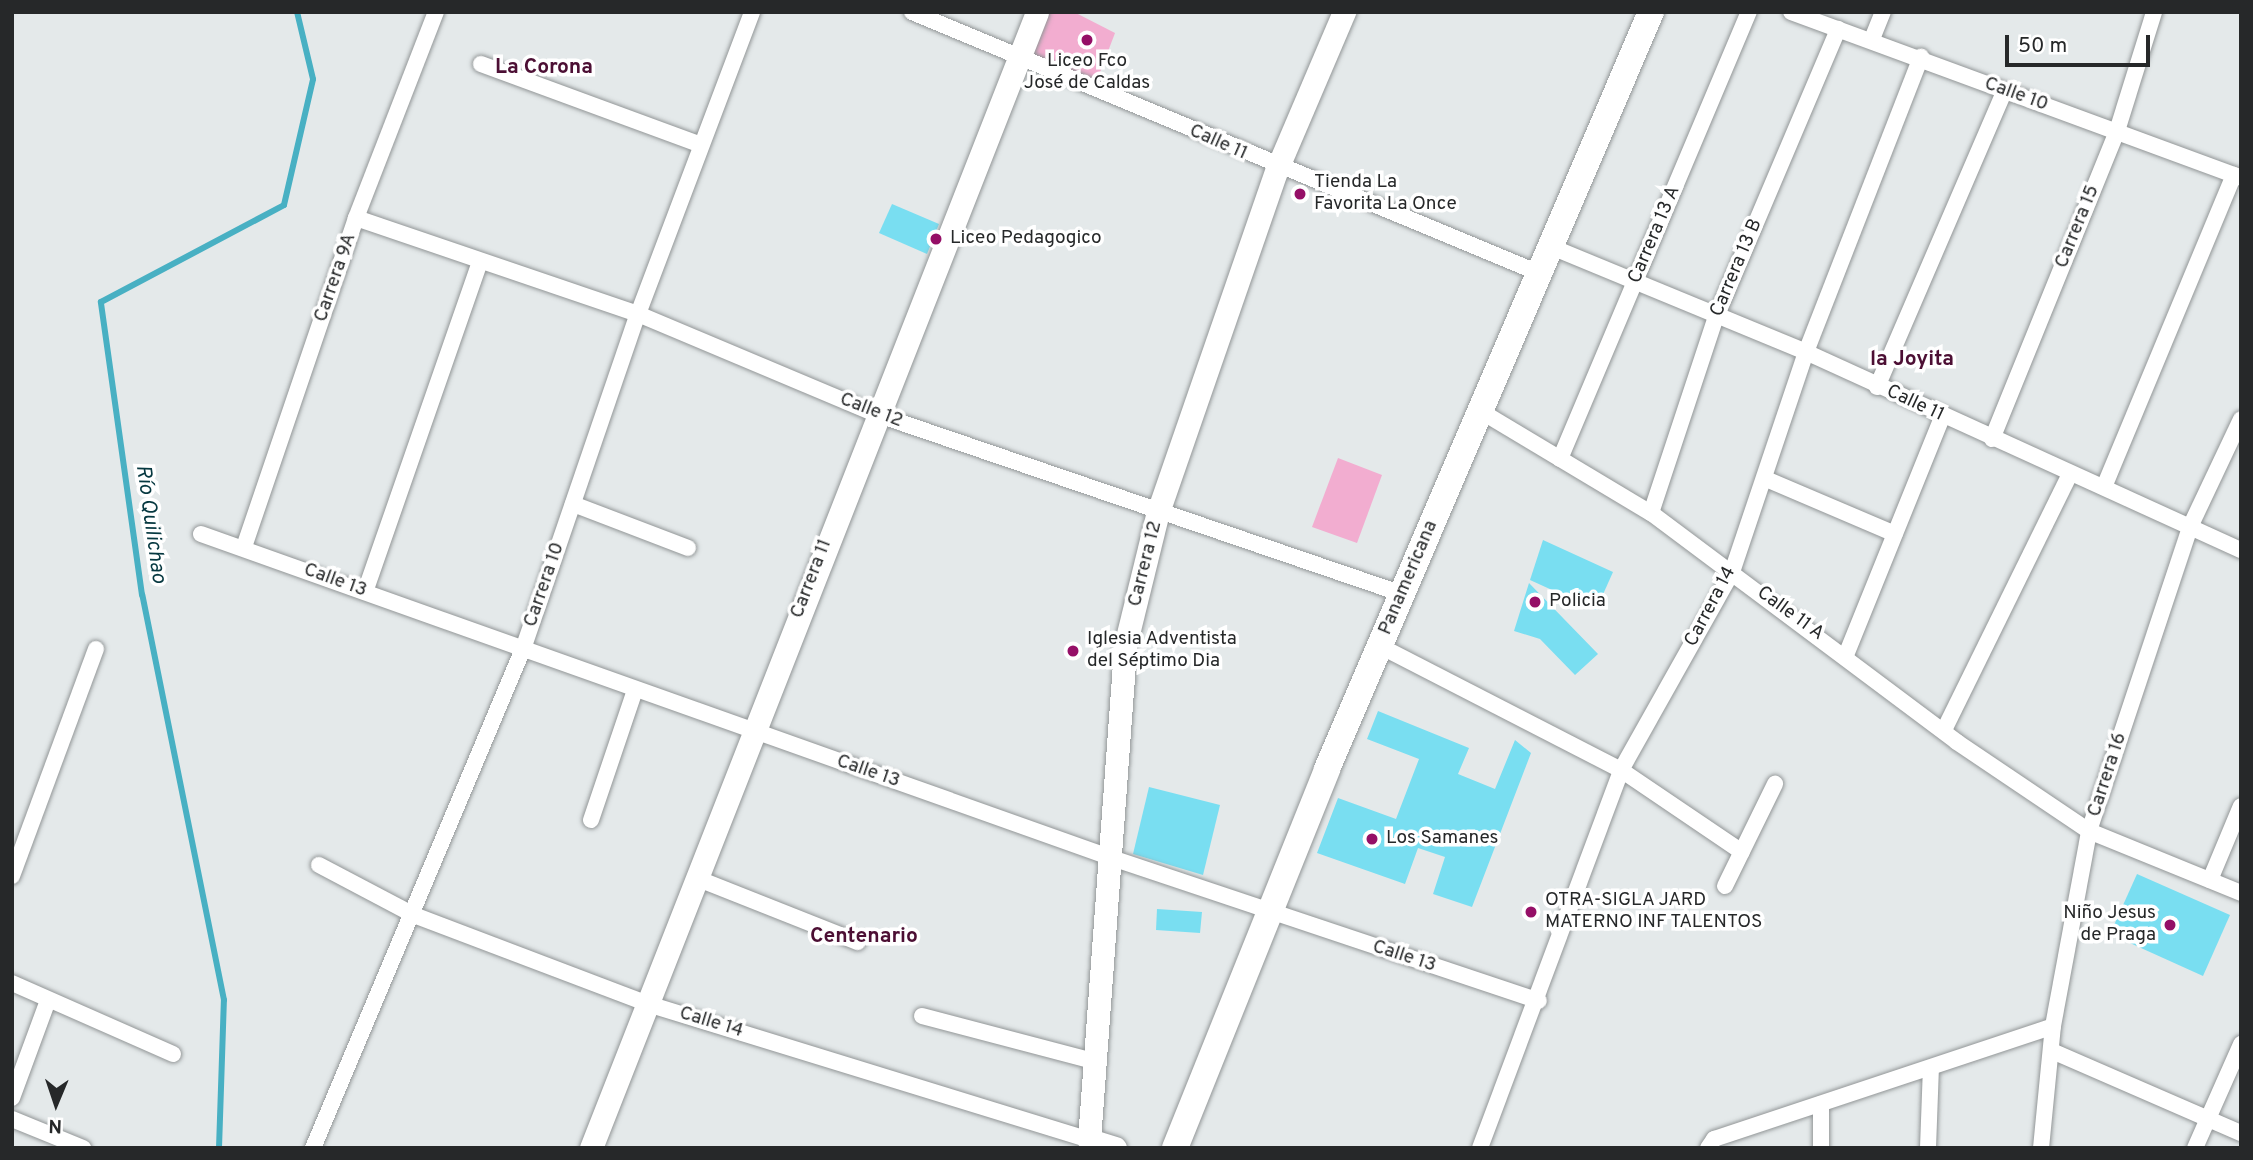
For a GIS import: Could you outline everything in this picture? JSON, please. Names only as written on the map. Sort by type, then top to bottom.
[{"type":"main road","name":"Panamericana","points":[[1175,1148],[1391,590],[1637,12]]},
{"type":"main road","name":"Panamericana","points":[[1163,1148],[1482,412],[1549,246],[1651,12]]},
{"type":"street","name":"Carrera 9A","points":[[244,547],[356,218],[436,12]]},
{"type":"street","name":"Carrera 10","points":[[313,1148],[414,915],[523,649],[638,314],[752,12]]},
{"type":"street","name":"Calle 11","points":[[912,12],[1020,56],[1277,169],[1527,268]]},
{"type":"street","name":"Carrera 11","points":[[591,1148],[876,414],[1037,12]]},
{"type":"street","name":"Carrera 12","points":[[1090,1144],[1125,646],[1158,512],[1277,169],[1345,12]]},
{"type":"street","name":"Carrera 13 A","points":[[1560,459],[1749,12]]},
{"type":"street","name":"Calle 10","points":[[1791,12],[1921,57],[2004,92],[2237,177]]},
{"type":"street","points":[[1872,39],[1883,12]]},
{"type":"street","name":"Carrera 15","points":[[1993,439],[2117,131],[2154,12]]},
{"type":"street","name":"Carrera 13 B","points":[[1651,513],[1716,317],[1838,29]]},
{"type":"street","name":"Carrera 14","points":[[1480,1148],[1539,1001],[1621,770],[1732,572],[1766,479],[1806,352],[1921,57]]},
{"type":"street","points":[[481,64],[701,145]]},
{"type":"street","points":[[1877,387],[2004,92]]},
{"type":"street","points":[[2104,487],[2237,177]]},
{"type":"street","name":"Calle 12","points":[[356,218],[638,314],[876,414],[1391,590]]},
{"type":"street","name":"Calle 11","points":[[1549,246],[1633,285],[1806,352],[1942,417],[2241,550]]},
{"type":"street","points":[[365,592],[480,261]]},
{"type":"street","name":"Calle 11 A","points":[[1482,412],[1651,513],[1944,730],[2089,831],[2241,893]]},
{"type":"street","points":[[1846,655],[1942,417]]},
{"type":"street","name":"Carrera 16","points":[[2041,1148],[2053,1026],[2089,831],[2190,527],[2241,419]]},
{"type":"street","points":[[1944,730],[2070,474]]},
{"type":"street","points":[[1766,479],[1895,534]]},
{"type":"street","points":[[573,504],[688,548]]},
{"type":"street","name":"Calle 13","points":[[201,534],[244,547],[635,690],[1112,858],[1539,1001]]},
{"type":"street","points":[[1380,646],[1621,770],[1742,852]]},
{"type":"street","points":[[12,876],[19,836],[96,649]]},
{"type":"street","points":[[591,820],[635,690]]},
{"type":"street","points":[[1725,886],[1775,785]]},
{"type":"street","points":[[2210,880],[2241,806]]},
{"type":"street","name":"Calle 14","points":[[319,865],[414,915],[648,1004],[1090,1144],[1115,1148]]},
{"type":"street","points":[[696,878],[858,942]]},
{"type":"street","points":[[12,983],[173,1054]]},
{"type":"street","points":[[12,1098],[48,1000]]},
{"type":"street","points":[[922,1016],[1094,1061]]},
{"type":"street","points":[[1711,1143],[2053,1026]]},
{"type":"street","points":[[2194,1148],[2241,1044]]},
{"type":"street","points":[[2052,1051],[2209,1116],[2241,1133]]},
{"type":"street","points":[[1928,1148],[1931,1068]]},
{"type":"street","points":[[1821,1104],[1821,1148]]},
{"type":"street","points":[[12,1119],[83,1148]]},
{"type":"shaded area","points":[[1043,12],[1074,12],[1115,33],[1096,83],[1025,54]]},
{"type":"shaded area","points":[[1338,458],[1382,475],[1357,543],[1312,527]]},
{"type":"building","points":[[892,204],[939,224],[927,254],[879,233]]},
{"type":"building","points":[[1543,540],[1613,572],[1596,610],[1530,580]]},
{"type":"building","points":[[1529,583],[1598,654],[1575,675],[1540,639],[1514,631]]},
{"type":"building","points":[[1378,711],[1469,748],[1458,774],[1495,789],[1515,740],[1531,753],[1472,907],[1433,894],[1445,857],[1418,848],[1405,884],[1317,853],[1338,798],[1396,819],[1419,759],[1367,739]]},
{"type":"building","points":[[1149,787],[1220,805],[1203,875],[1133,854]]},
{"type":"building","name":"Niño Jesus de Praga","points":[[2137,874],[2230,915],[2203,976],[2110,934]]},
{"type":"building","points":[[1157,909],[1202,912],[1200,933],[1156,930]]},
{"type":"waterway","name":"Río Quilichao","points":[[219,1148],[224,1000],[142,595],[101,302],[284,205],[313,79],[297,12]]},
{"type":"place","name":"Liceo Fco José de Caldas","points":[[1087,40]]},
{"type":"place","name":"Tienda La Favorita La Once","points":[[1300,194]]},
{"type":"place","name":"Liceo Pedagogico","points":[[936,239]]},
{"type":"place","name":"Policia","points":[[1535,602]]},
{"type":"place","name":"Iglesia Adventista del Séptimo Dia","points":[[1073,651]]},
{"type":"place","name":"Los Samanes","points":[[1372,839]]},
{"type":"place","name":"OTRA-SIGLA JARD MATERNO INF TALENTOS","points":[[1531,912]]},
{"type":"place","name":"Niño Jesus de Praga","points":[[2170,925]]},
{"type":"district","name":"La Corona","points":[[544,68]]},
{"type":"district","name":"la Joyita","points":[[1912,360]]},
{"type":"district","name":"Centenario","points":[[864,937]]}]
